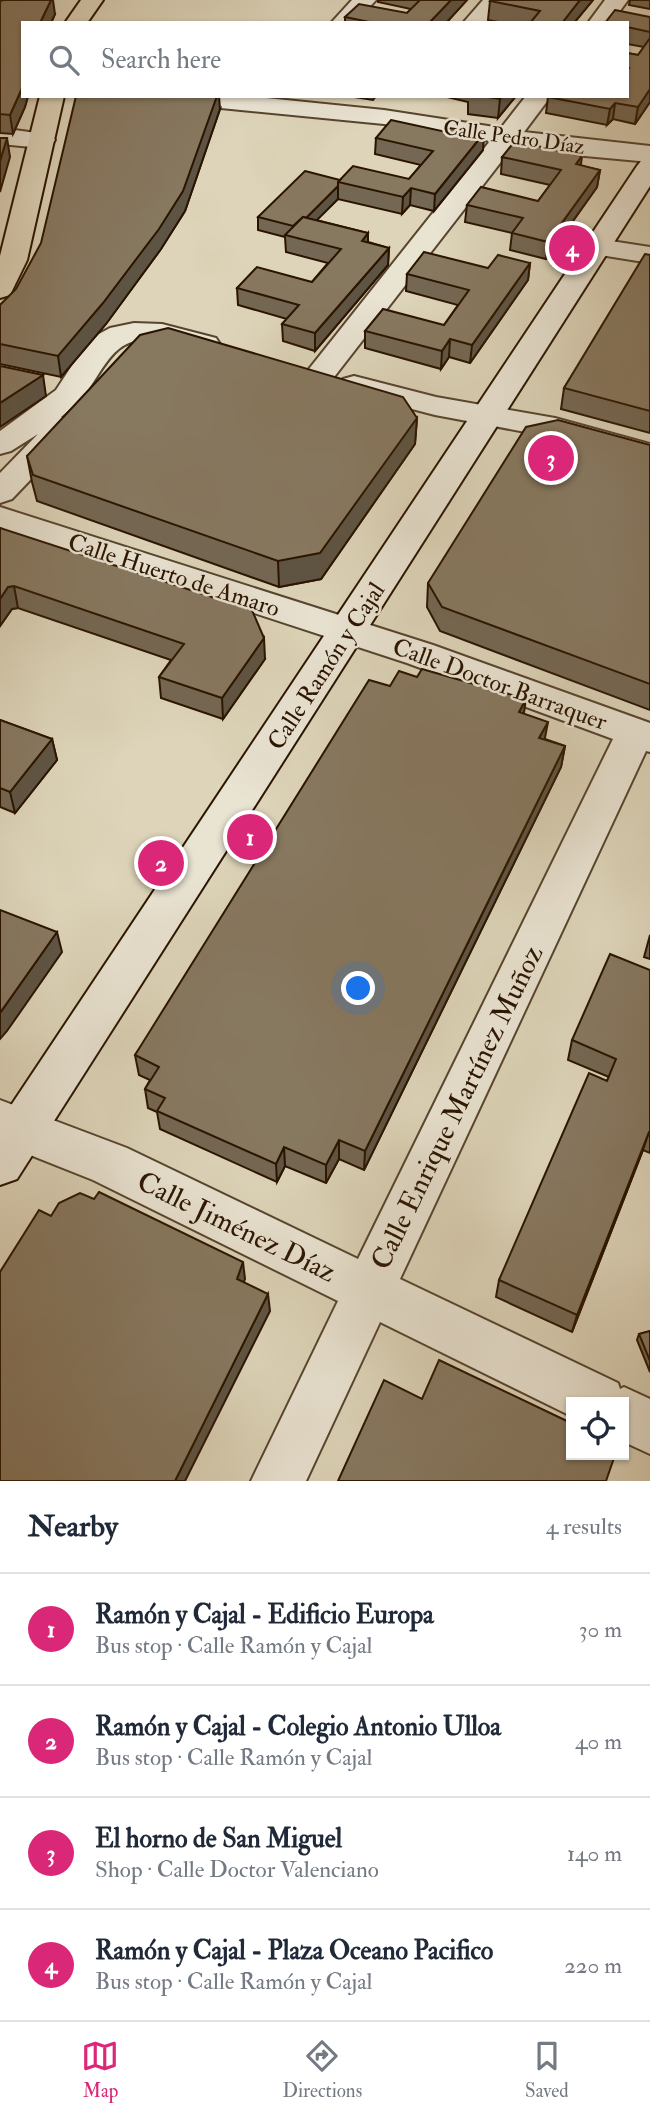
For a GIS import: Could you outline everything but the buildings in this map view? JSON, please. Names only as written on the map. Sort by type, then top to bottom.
[{"type":"main road","points":[[77,21],[92,0]]},
{"type":"main road","points":[[0,289],[13,260],[52,98]]},
{"type":"street","points":[[344,21],[365,0]]},
{"type":"street","points":[[476,21],[495,0]]},
{"type":"street","points":[[601,21],[617,0]]},
{"type":"street","name":"Calle Pedro Díaz","points":[[203,98],[287,103],[574,147],[650,154]]},
{"type":"street","points":[[384,117],[402,98]]},
{"type":"street","points":[[537,98],[308,372],[410,400],[555,428],[650,454]]},
{"type":"street","points":[[0,136],[42,140]]},
{"type":"street","name":"Calle Ramón y Cajal","points":[[7,1138],[349,631],[650,166]]},
{"type":"street","points":[[598,247],[650,255]]},
{"type":"street","points":[[0,444],[20,433],[72,391],[95,353],[112,338],[124,332],[145,329],[232,352]]},
{"type":"street","points":[[0,492],[133,355],[150,342],[169,335]]},
{"type":"street","points":[[36,383],[72,391]]},
{"type":"street","name":"Calle Huerto de Amaro","points":[[0,518],[349,631]]},
{"type":"street","name":"Calle Doctor Barraquer","points":[[349,631],[420,653],[643,736]]},
{"type":"street","name":"Calle Enrique Martínez Muñoz","points":[[278,1481],[368,1291],[643,736]]},
{"type":"street","name":"Calle Jiménez Díaz","points":[[7,1138],[110,1164],[589,1397]]},
{"type":"street","points":[[629,1416],[650,1427]]},
{"type":"place","name":"Ramón y Cajal - Plaza Oceano Pacifico","points":[[572,248]]},
{"type":"place","name":"El horno de San Miguel","points":[[551,458]]},
{"type":"place","name":"Ramón y Cajal - Edificio Europa","points":[[250,837]]},
{"type":"place","name":"Ramón y Cajal - Colegio Antonio Ulloa","points":[[161,863]]}]
